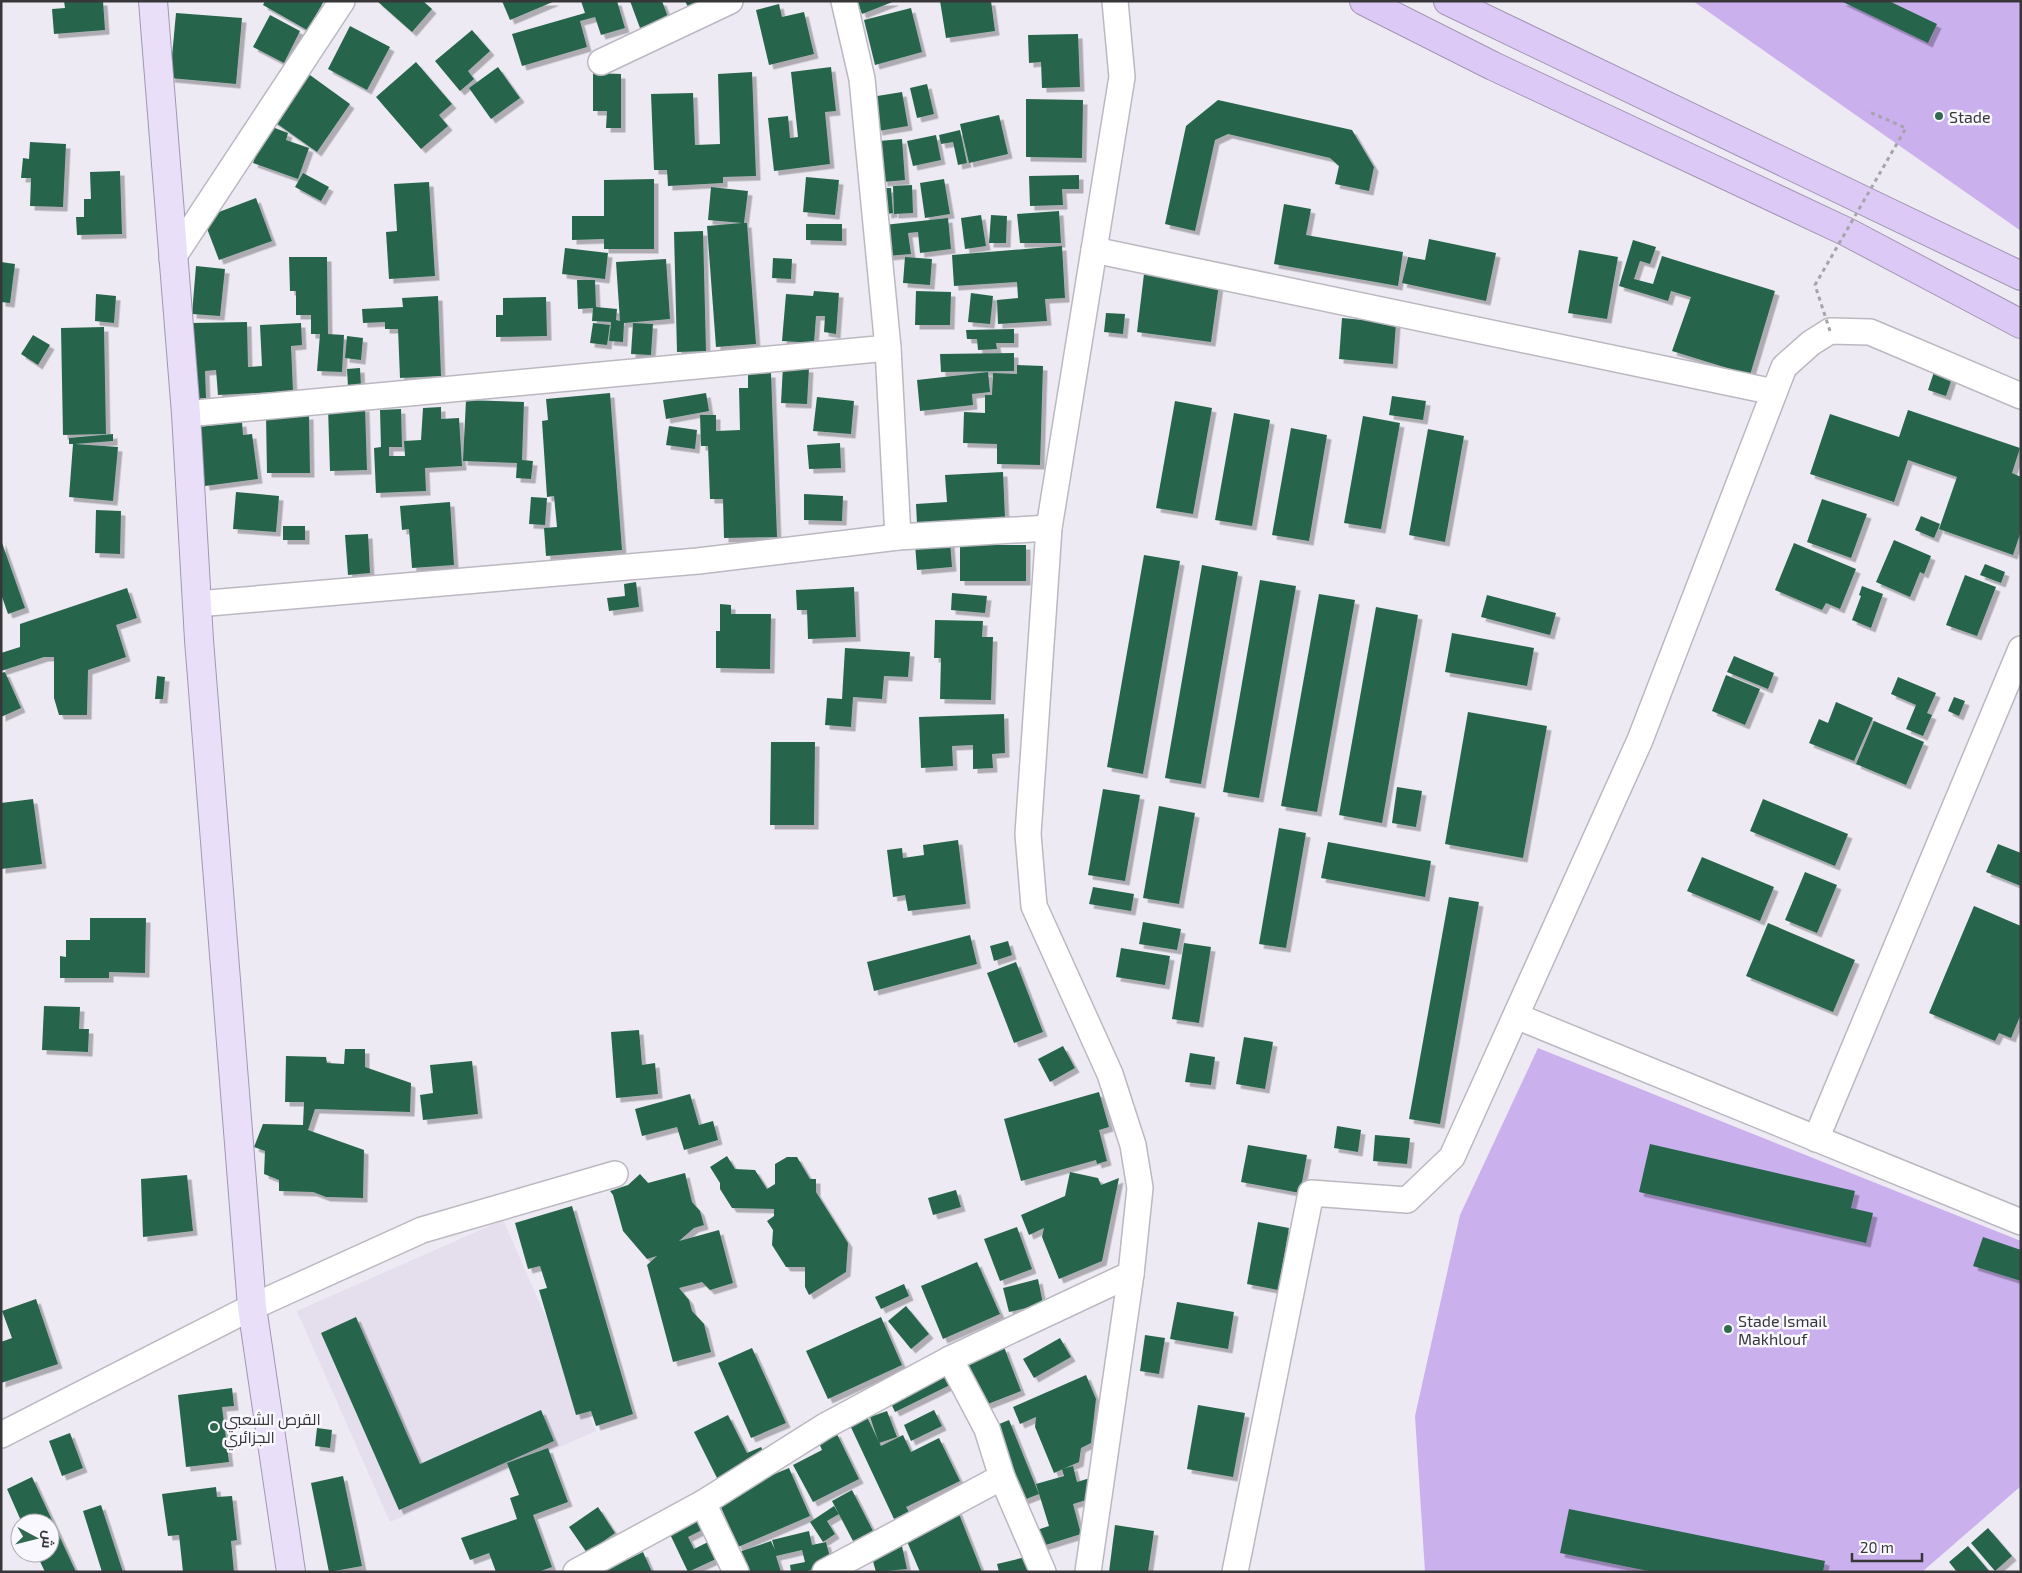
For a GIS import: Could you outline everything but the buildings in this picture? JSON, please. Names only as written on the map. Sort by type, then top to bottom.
[{"type":"highway","points":[[1364,1],[1492,66],[1847,232],[2021,324]]},
{"type":"highway","points":[[1448,1],[2021,276]]},
{"type":"main road","points":[[153,1],[172,259],[186,414],[197,604],[252,1307],[291,1572]]},
{"type":"street","points":[[172,259],[342,1]]},
{"type":"street","points":[[601,62],[730,1]]},
{"type":"street","points":[[844,1],[862,79],[888,348],[898,537]]},
{"type":"street","points":[[1088,1572],[1131,1274],[1140,1188],[1133,1145],[1110,1074],[1034,906],[1028,834],[1049,528],[1122,78],[1115,1]]},
{"type":"street","points":[[1094,250],[1774,392]]},
{"type":"street","points":[[1235,1572],[1312,1193],[1407,1200],[1452,1157],[1640,740],[1784,367],[1811,343],[1830,331],[1870,332],[2021,396]]},
{"type":"street","points":[[186,414],[888,348]]},
{"type":"street","points":[[197,604],[698,561],[898,537],[1049,528]]},
{"type":"street","points":[[1816,1139],[2021,649]]},
{"type":"street","points":[[1516,1016],[2021,1222]]},
{"type":"street","points":[[1,1435],[252,1307],[422,1230],[615,1174]]},
{"type":"street","points":[[576,1572],[703,1503],[825,1426],[950,1359],[1131,1274]]},
{"type":"street","points":[[950,1359],[988,1428],[1002,1477],[1043,1572]]},
{"type":"street","points":[[825,1572],[1002,1477]]},
{"type":"street","points":[[703,1503],[736,1572]]},
{"type":"path","points":[[1830,331],[1815,285],[1906,128],[1867,110]]},
{"type":"shaded area","name":"Stade","points":[[1693,1],[2021,1],[2021,231]]},
{"type":"shaded area","name":"Stade Ismail Makhlouf","points":[[1538,1048],[2021,1241],[2021,1486],[1922,1572],[1425,1572],[1415,1416],[1460,1215]]},
{"type":"shaded area","points":[[503,1220],[596,1431],[390,1522],[297,1311]]},
{"type":"place","name":"Stade","points":[[1939,116]]},
{"type":"place","name":"Stade Ismail Makhlouf","points":[[1728,1329]]},
{"type":"place","name":"القرص الشعبي الجزائري","points":[[214,1427]]}]
